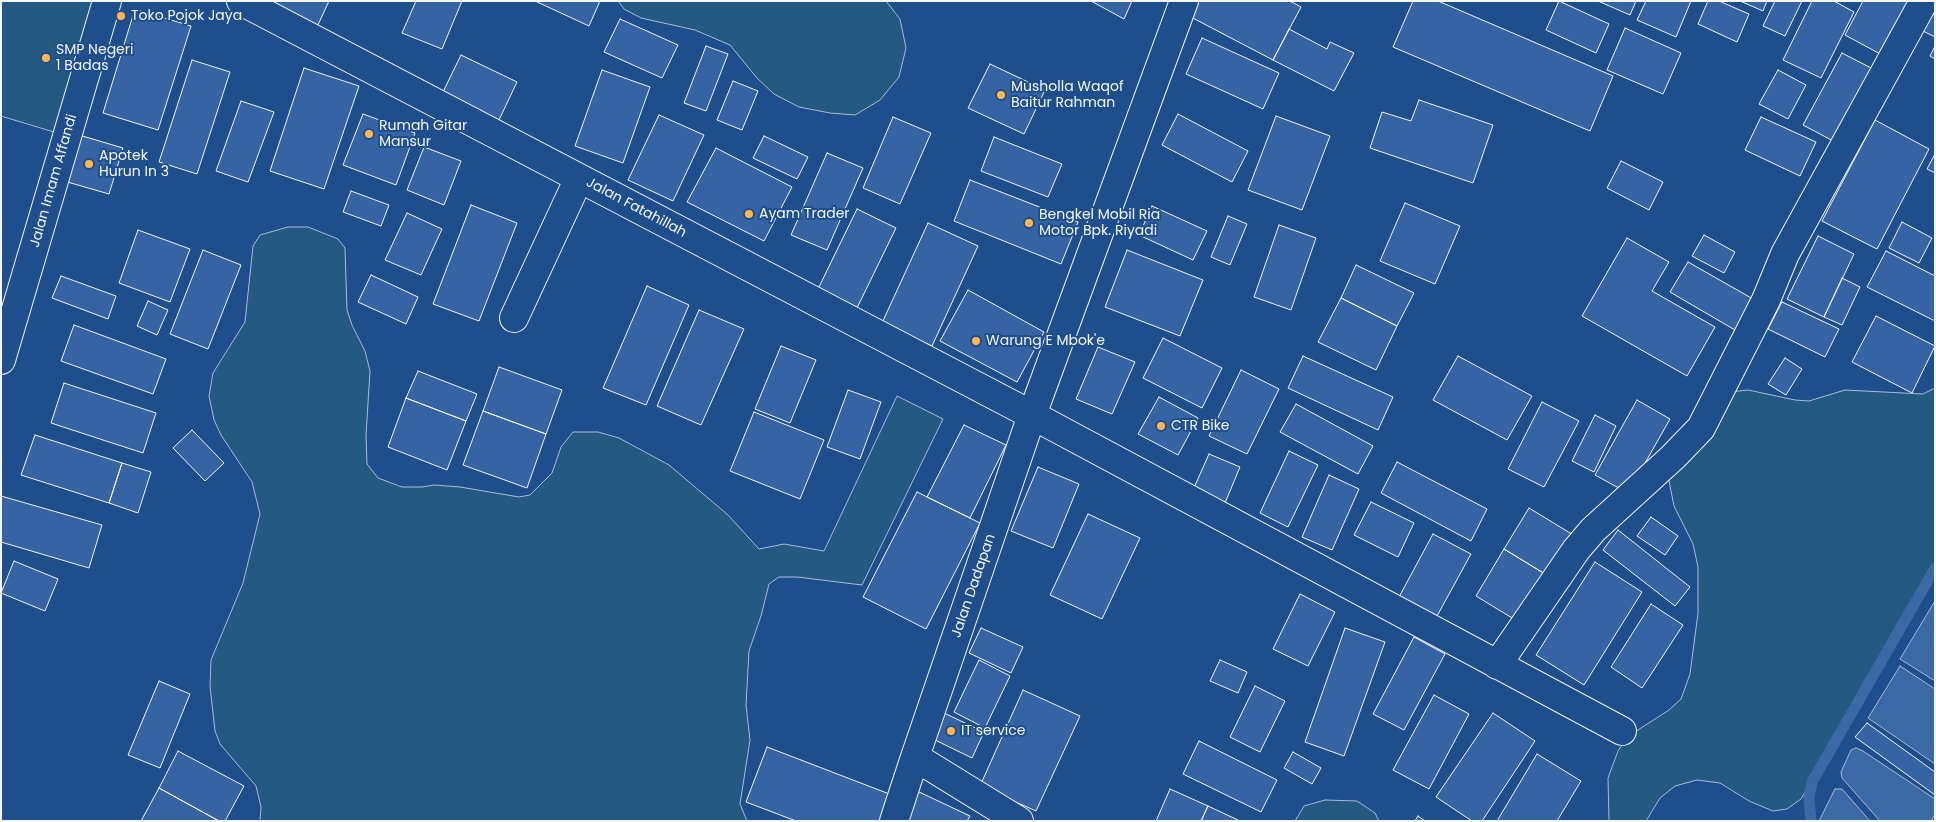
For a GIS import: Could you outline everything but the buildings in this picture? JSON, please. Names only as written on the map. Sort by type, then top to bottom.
[{"type":"street","name":"Jalan Imam Affandi","points":[[1,360],[107,1]]},
{"type":"street","name":"Jalan Fatahillah","points":[[241,1],[1032,415],[1622,731]]},
{"type":"street","name":"Jalan Dadapan","points":[[894,821],[1032,415],[1184,1]]},
{"type":"street","points":[[1497,665],[1576,550],[1592,530],[1673,457],[1701,428],[1766,300],[1785,254],[1924,1]]},
{"type":"street","points":[[514,318],[579,178]]},
{"type":"street","points":[[915,757],[1019,821]]},
{"type":"shaded area","name":"SMP Negeri 1 Badas","points":[[1,1],[107,1],[67,136],[1,116]]},
{"type":"shaded area","points":[[618,1],[886,1],[900,19],[906,48],[899,77],[880,100],[855,115],[830,113],[799,107],[774,94],[757,78],[730,45],[695,30],[641,18],[624,9]]},
{"type":"shaded area","points":[[288,227],[308,227],[338,239],[345,248],[347,310],[365,351],[370,371],[366,435],[367,464],[378,478],[402,487],[434,485],[460,487],[519,497],[530,495],[552,473],[561,447],[573,432],[598,432],[619,438],[669,465],[728,515],[759,549],[784,544],[824,551],[897,396],[943,419],[862,585],[797,577],[779,577],[769,584],[749,651],[746,705],[750,740],[740,804],[747,821],[260,821],[261,807],[256,786],[220,744],[215,731],[210,686],[211,660],[243,583],[260,514],[252,482],[221,435],[214,420],[209,396],[213,373],[245,322],[253,246],[260,235]]},
{"type":"shaded area","points":[[1935,388],[1935,568],[1801,799],[1787,809],[1773,811],[1749,801],[1720,783],[1697,780],[1675,786],[1660,798],[1646,821],[1609,821],[1608,778],[1618,751],[1627,737],[1669,710],[1681,699],[1690,674],[1698,613],[1698,567],[1693,544],[1674,506],[1669,481],[1673,457],[1730,392],[1748,390],[1795,400],[1809,401],[1845,390],[1923,394]]},
{"type":"shaded area","points":[[1935,601],[1935,681],[1900,659]]},
{"type":"shaded area","points":[[1900,666],[1935,689],[1935,764],[1868,718]]},
{"type":"shaded area","points":[[1856,748],[1935,799],[1935,815],[1931,821],[1880,821],[1842,778],[1841,772],[1851,750]]},
{"type":"shaded area","points":[[1835,789],[1842,789],[1870,821],[1819,821]]},
{"type":"shaded area","points":[[1325,800],[1357,801],[1375,813],[1379,821],[1295,821],[1304,806]]},
{"type":"waterway","points":[[1811,821],[1809,797],[1812,782],[1935,568]]},
{"type":"place","name":"Toko Pojok Jaya","points":[[121,16]]},
{"type":"place","name":"SMP Negeri 1 Badas","points":[[46,58]]},
{"type":"place","name":"Musholla Waqof Baitur Rahman","points":[[1001,95]]},
{"type":"place","name":"Rumah Gitar Mansur","points":[[369,134]]},
{"type":"place","name":"Apotek Hurun In 3","points":[[89,164]]},
{"type":"place","name":"Ayam Trader","points":[[749,214]]},
{"type":"place","name":"Bengkel Mobil Ria Motor Bpk. Riyadi","points":[[1029,223]]},
{"type":"place","name":"Warung E Mbok'e","points":[[976,341]]},
{"type":"place","name":"CTR Bike","points":[[1161,426]]},
{"type":"place","name":"IT service","points":[[951,731]]}]
